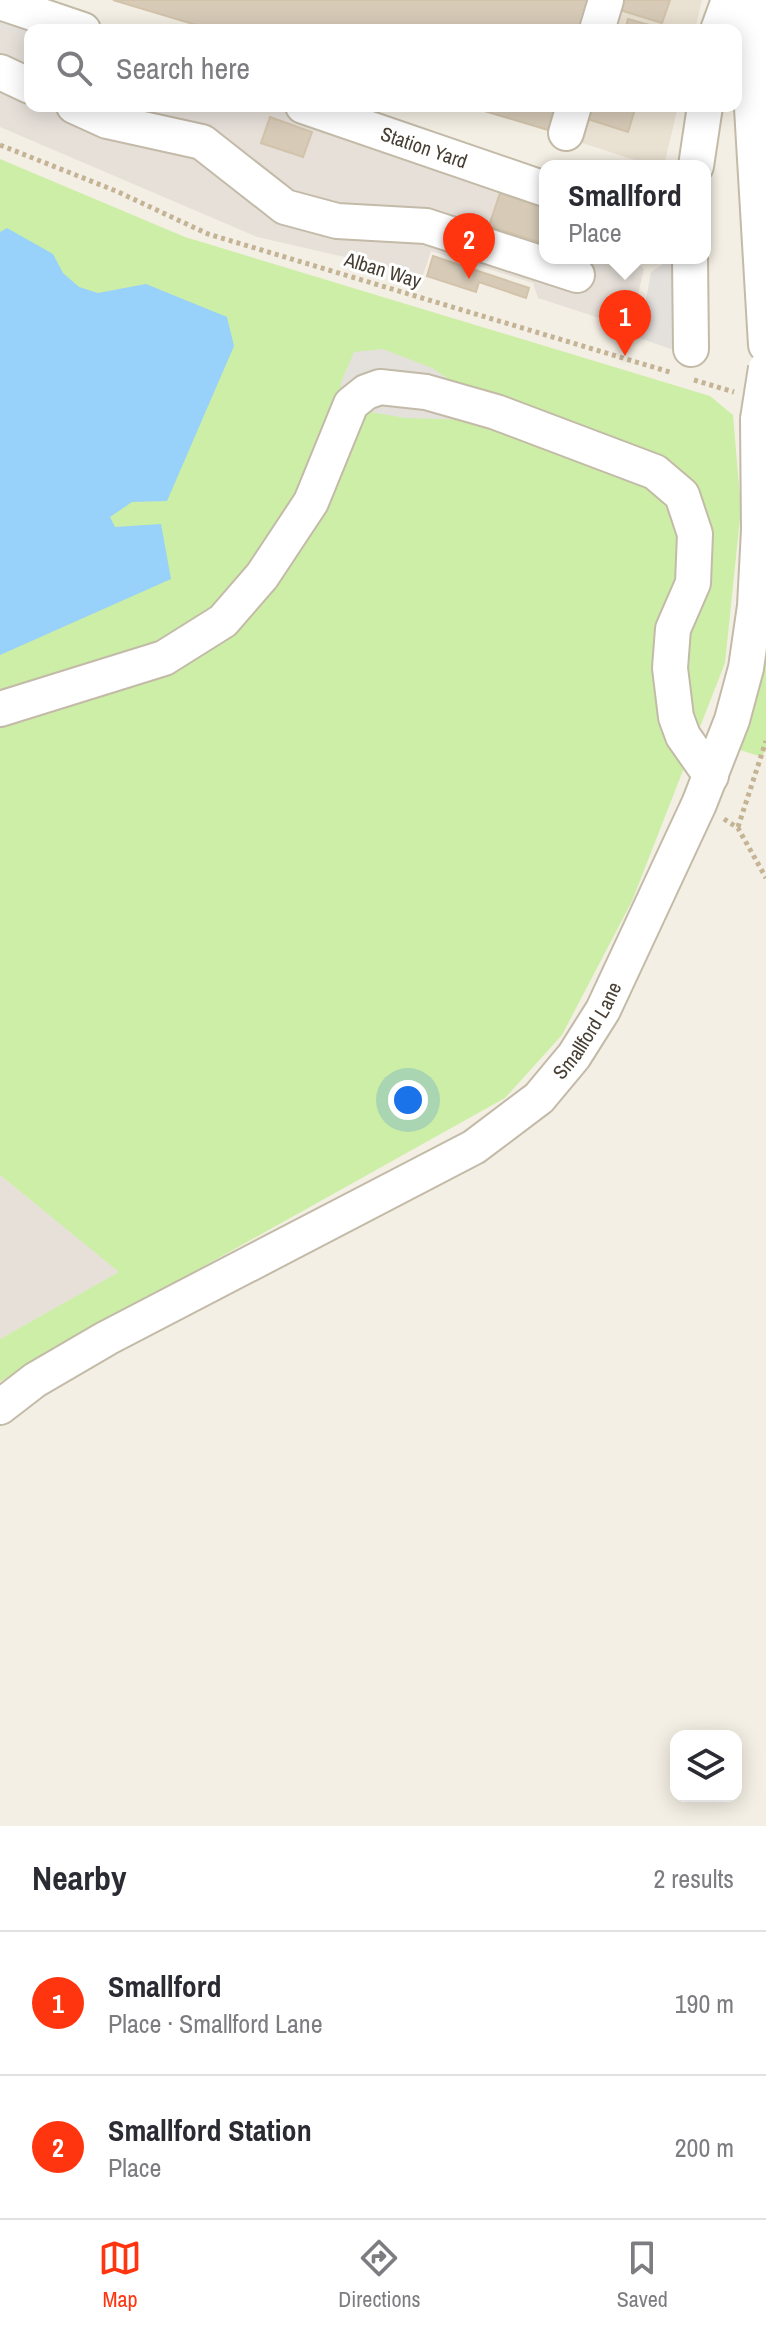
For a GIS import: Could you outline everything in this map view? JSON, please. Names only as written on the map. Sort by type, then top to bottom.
[{"type":"street","points":[[599,24],[606,0]]},
{"type":"street","points":[[720,24],[729,0]]},
{"type":"street","points":[[751,0],[759,92],[766,345]]},
{"type":"street","points":[[0,2],[65,24]]},
{"type":"street","points":[[0,72],[24,83]]},
{"type":"street","points":[[87,112],[107,121],[202,142],[285,207],[337,221],[426,226],[539,263]]},
{"type":"street","name":"Station Yard","points":[[320,112],[539,187]]},
{"type":"street","points":[[697,160],[704,112]]},
{"type":"street","points":[[543,264],[577,275]]},
{"type":"street","points":[[687,368],[690,264]]},
{"type":"street","name":"Smallford Lane","points":[[0,1407],[35,1380],[107,1338],[474,1147],[539,1098],[574,1056],[603,1010],[711,776],[732,720],[746,668],[755,606],[759,530],[758,419],[766,365]]},
{"type":"street","points":[[0,709],[164,658],[223,621],[262,576],[311,502],[351,404],[366,392],[380,387],[426,392],[496,412],[655,472],[682,495],[695,534],[693,583],[673,629],[670,668],[676,717],[683,736],[711,776]]},
{"type":"path","name":"Alban Way","points":[[0,145],[116,191],[208,234],[687,368],[736,392]]},
{"type":"path","points":[[766,741],[738,828],[766,878]]},
{"type":"shaded area","points":[[0,0],[31,0],[102,24],[24,24],[24,112],[361,112],[539,173],[539,264],[639,264],[644,269],[630,328],[538,298],[533,283],[431,251],[423,275],[257,237],[0,127]]},
{"type":"shaded area","points":[[612,0],[702,0],[696,24],[605,24]]},
{"type":"shaded area","points":[[0,6],[24,25],[24,36],[0,28]]},
{"type":"shaded area","points":[[578,112],[677,112],[665,160],[635,160],[570,139]]},
{"type":"shaded area","points":[[663,264],[706,264],[700,359],[639,338],[651,272]]},
{"type":"shaded area","points":[[383,349],[432,368],[483,402],[475,420],[406,418],[364,411],[340,385],[354,352]]},
{"type":"shaded area","points":[[0,1175],[120,1272],[0,1339]]},
{"type":"green space","points":[[0,159],[185,237],[710,396],[733,415],[741,509],[725,663],[632,901],[562,1035],[505,1098],[138,1303],[87,1328],[0,1382],[0,1339],[119,1272],[0,1175]]},
{"type":"green space","points":[[766,640],[766,748],[762,757],[740,750]]},
{"type":"water","points":[[7,228],[53,254],[63,273],[79,287],[98,293],[146,284],[227,317],[234,346],[167,501],[132,502],[110,517],[115,527],[161,524],[171,579],[0,655],[0,232]]},
{"type":"building","points":[[113,0],[597,0],[590,24],[193,24]]},
{"type":"building","points":[[623,0],[670,0],[662,23],[620,10]]},
{"type":"building","points":[[628,19],[646,24],[627,24]]},
{"type":"building","points":[[488,112],[564,112],[558,133]]},
{"type":"building","points":[[590,112],[634,112],[628,132],[588,119]]},
{"type":"building","points":[[270,117],[312,132],[303,157],[261,143]]},
{"type":"building","points":[[500,193],[539,206],[539,242],[489,226]]},
{"type":"building","points":[[433,256],[529,288],[526,298],[479,282],[476,292],[427,276]]},
{"type":"place","name":"Smallford Station","points":[[469,279]]},
{"type":"place","name":"Smallford","points":[[625,356]]}]
